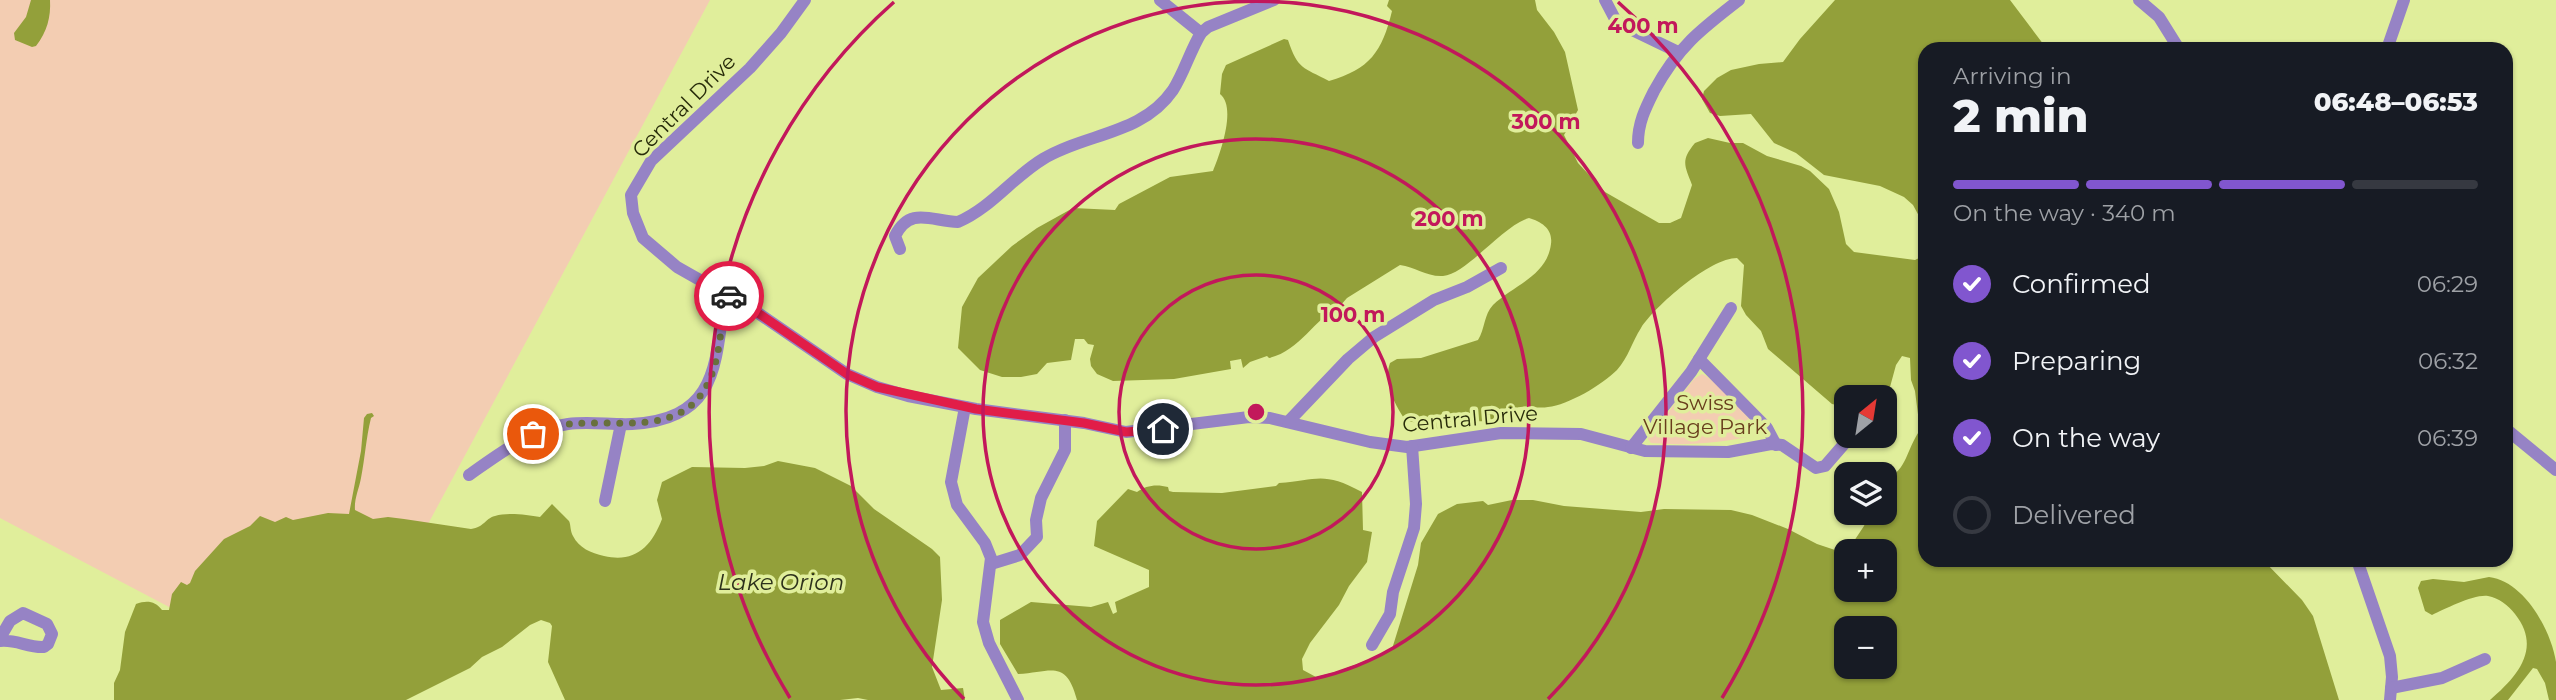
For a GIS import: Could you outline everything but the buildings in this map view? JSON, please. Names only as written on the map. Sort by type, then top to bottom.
[{"type":"street","name":"Central Drive","points":[[805,0],[750,68],[651,161],[631,195],[632,213],[643,238],[677,267],[758,313],[847,374],[877,387],[965,407],[1065,420],[1126,432],[1249,417],[1270,418],[1370,442],[1412,446],[1469,436],[1551,432],[1581,433],[1645,451],[1700,453],[1776,445]]},
{"type":"street","points":[[1160,0],[1200,33]]},
{"type":"street","points":[[900,249],[895,236],[907,219],[917,216],[958,222],[990,202],[1022,173],[1054,153],[1082,140],[1134,124],[1148,116],[1174,89],[1200,33],[1208,27],[1275,0]]},
{"type":"street","points":[[1605,0],[1615,19],[1622,25],[1678,52]]},
{"type":"street","points":[[1638,143],[1639,122],[1678,52],[1694,35],[1740,0]]},
{"type":"street","points":[[2139,0],[2159,17],[2175,42]]},
{"type":"street","points":[[2389,42],[2404,0]]},
{"type":"street","points":[[1288,422],[1348,359],[1374,337],[1434,300],[1467,287],[1501,268]]},
{"type":"street","points":[[469,475],[533,434],[566,424],[660,421],[683,412],[698,400],[708,383],[715,361],[725,294]]},
{"type":"street","points":[[1632,448],[1670,401],[1731,308]]},
{"type":"street","points":[[1699,359],[1767,428],[1776,445],[1782,445],[1816,468],[1825,466],[1841,448]]},
{"type":"street","points":[[965,407],[951,482],[957,505],[985,544],[991,558],[983,622],[989,643],[1018,700]]},
{"type":"street","points":[[991,564],[1020,555],[1037,537],[1036,520],[1041,498],[1065,450],[1065,420]]},
{"type":"street","points":[[605,501],[621,424]]},
{"type":"street","points":[[2513,435],[2556,470]]},
{"type":"street","points":[[1372,645],[1390,614],[1414,528],[1416,504],[1412,446]]},
{"type":"street","points":[[2359,567],[2389,656],[2391,694],[2442,678],[2485,659]]},
{"type":"green space","points":[[0,0],[710,0],[336,695],[0,518]]},
{"type":"green space","name":"Swiss Village Park","points":[[1702,374],[1733,400],[1759,433],[1744,438],[1704,443],[1651,443],[1648,439],[1650,432],[1658,426],[1694,379]]},
{"type":"water","points":[[31,0],[50,0],[46,30],[36,46],[32,47],[15,40],[14,33],[26,17]]},
{"type":"water","points":[[1389,0],[1535,0],[1537,10],[1565,52],[1578,110],[1564,135],[1578,163],[1605,192],[1659,223],[1670,223],[1681,218],[1692,185],[1686,168],[1687,154],[1695,143],[1708,138],[1743,143],[1767,156],[1810,171],[1829,189],[1839,212],[1846,244],[1854,252],[1918,258],[1918,414],[1910,358],[1902,356],[1896,365],[1891,385],[1834,385],[1834,404],[1768,349],[1761,331],[1741,306],[1744,265],[1737,258],[1726,260],[1698,274],[1670,296],[1641,328],[1617,370],[1594,388],[1575,398],[1548,407],[1516,408],[1490,421],[1467,420],[1433,430],[1421,428],[1419,423],[1406,421],[1389,386],[1390,363],[1397,359],[1421,358],[1478,340],[1493,305],[1536,272],[1548,255],[1551,239],[1548,230],[1529,218],[1508,230],[1474,259],[1452,273],[1437,276],[1400,265],[1347,298],[1290,349],[1250,362],[1243,368],[1241,359],[1230,361],[1231,369],[1174,379],[1113,381],[1097,374],[1091,366],[1094,345],[1088,344],[1084,339],[1075,339],[1071,360],[1047,363],[1037,374],[1002,377],[980,370],[958,348],[962,307],[978,278],[1012,246],[1037,228],[1073,208],[1115,210],[1119,204],[1170,177],[1213,171],[1226,131],[1227,109],[1220,94],[1226,65],[1284,39],[1288,40],[1302,66],[1329,81],[1355,71],[1372,57],[1384,38],[1392,11],[1387,6]]},
{"type":"water","points":[[1835,0],[2010,0],[2042,42],[1918,42],[1918,214],[1904,197],[1880,186],[1824,175],[1796,153],[1774,143],[1751,114],[1720,116],[1710,113],[1702,99],[1704,91],[1717,78],[1731,70],[1783,62]]},
{"type":"water","name":"Lake Orion","points":[[372,413],[374,416],[369,426],[355,510],[373,519],[388,517],[471,529],[479,527],[491,517],[500,515],[540,517],[552,504],[569,521],[573,536],[582,547],[615,558],[633,555],[653,538],[662,519],[657,500],[662,482],[692,467],[745,468],[778,461],[815,468],[851,486],[874,509],[940,557],[942,600],[932,667],[941,690],[963,688],[965,700],[565,700],[548,662],[552,626],[541,620],[530,625],[502,647],[482,657],[470,668],[406,700],[114,700],[114,683],[120,670],[125,632],[136,604],[150,602],[162,610],[169,610],[172,594],[181,582],[187,585],[190,583],[195,571],[224,539],[250,526],[260,516],[275,522],[286,517],[293,520],[328,513],[349,514],[361,451],[364,418]]},
{"type":"water","points":[[1918,433],[1918,567],[2270,567],[2302,600],[2313,616],[2339,700],[1077,700],[1068,678],[1062,673],[1049,671],[1018,674],[1000,644],[1000,620],[1031,602],[1091,607],[1108,602],[1113,614],[1117,612],[1115,602],[1149,587],[1149,570],[1094,546],[1097,521],[1128,489],[1137,492],[1160,486],[1168,487],[1169,491],[1173,492],[1222,493],[1321,478],[1338,481],[1362,492],[1363,530],[1372,532],[1367,562],[1310,643],[1302,659],[1303,670],[1316,677],[1339,671],[1392,649],[1418,565],[1421,543],[1438,514],[1457,504],[1483,501],[1488,505],[1512,500],[1533,500],[1564,506],[1641,512],[1664,509],[1731,510],[1752,515],[1834,550],[1834,602],[1897,602],[1897,539],[1855,539],[1864,525],[1897,525],[1897,471],[1903,465]]},
{"type":"water","points":[[2489,577],[2514,587],[2542,622],[2556,662],[2556,700],[2549,700],[2545,683],[2537,669],[2533,668],[2508,700],[2490,700],[2510,681],[2523,661],[2526,650],[2523,626],[2503,602],[2482,596],[2432,615],[2425,611],[2418,588],[2421,581],[2433,579],[2464,582]]},
{"type":"way so far","points":[[533,434],[566,424],[634,424],[660,421],[683,412],[698,400],[708,383],[715,361],[725,294],[729,296]]},
{"type":"route","points":[[729,296],[847,374],[877,387],[976,409],[1019,413],[1126,432],[1163,429]]}]
